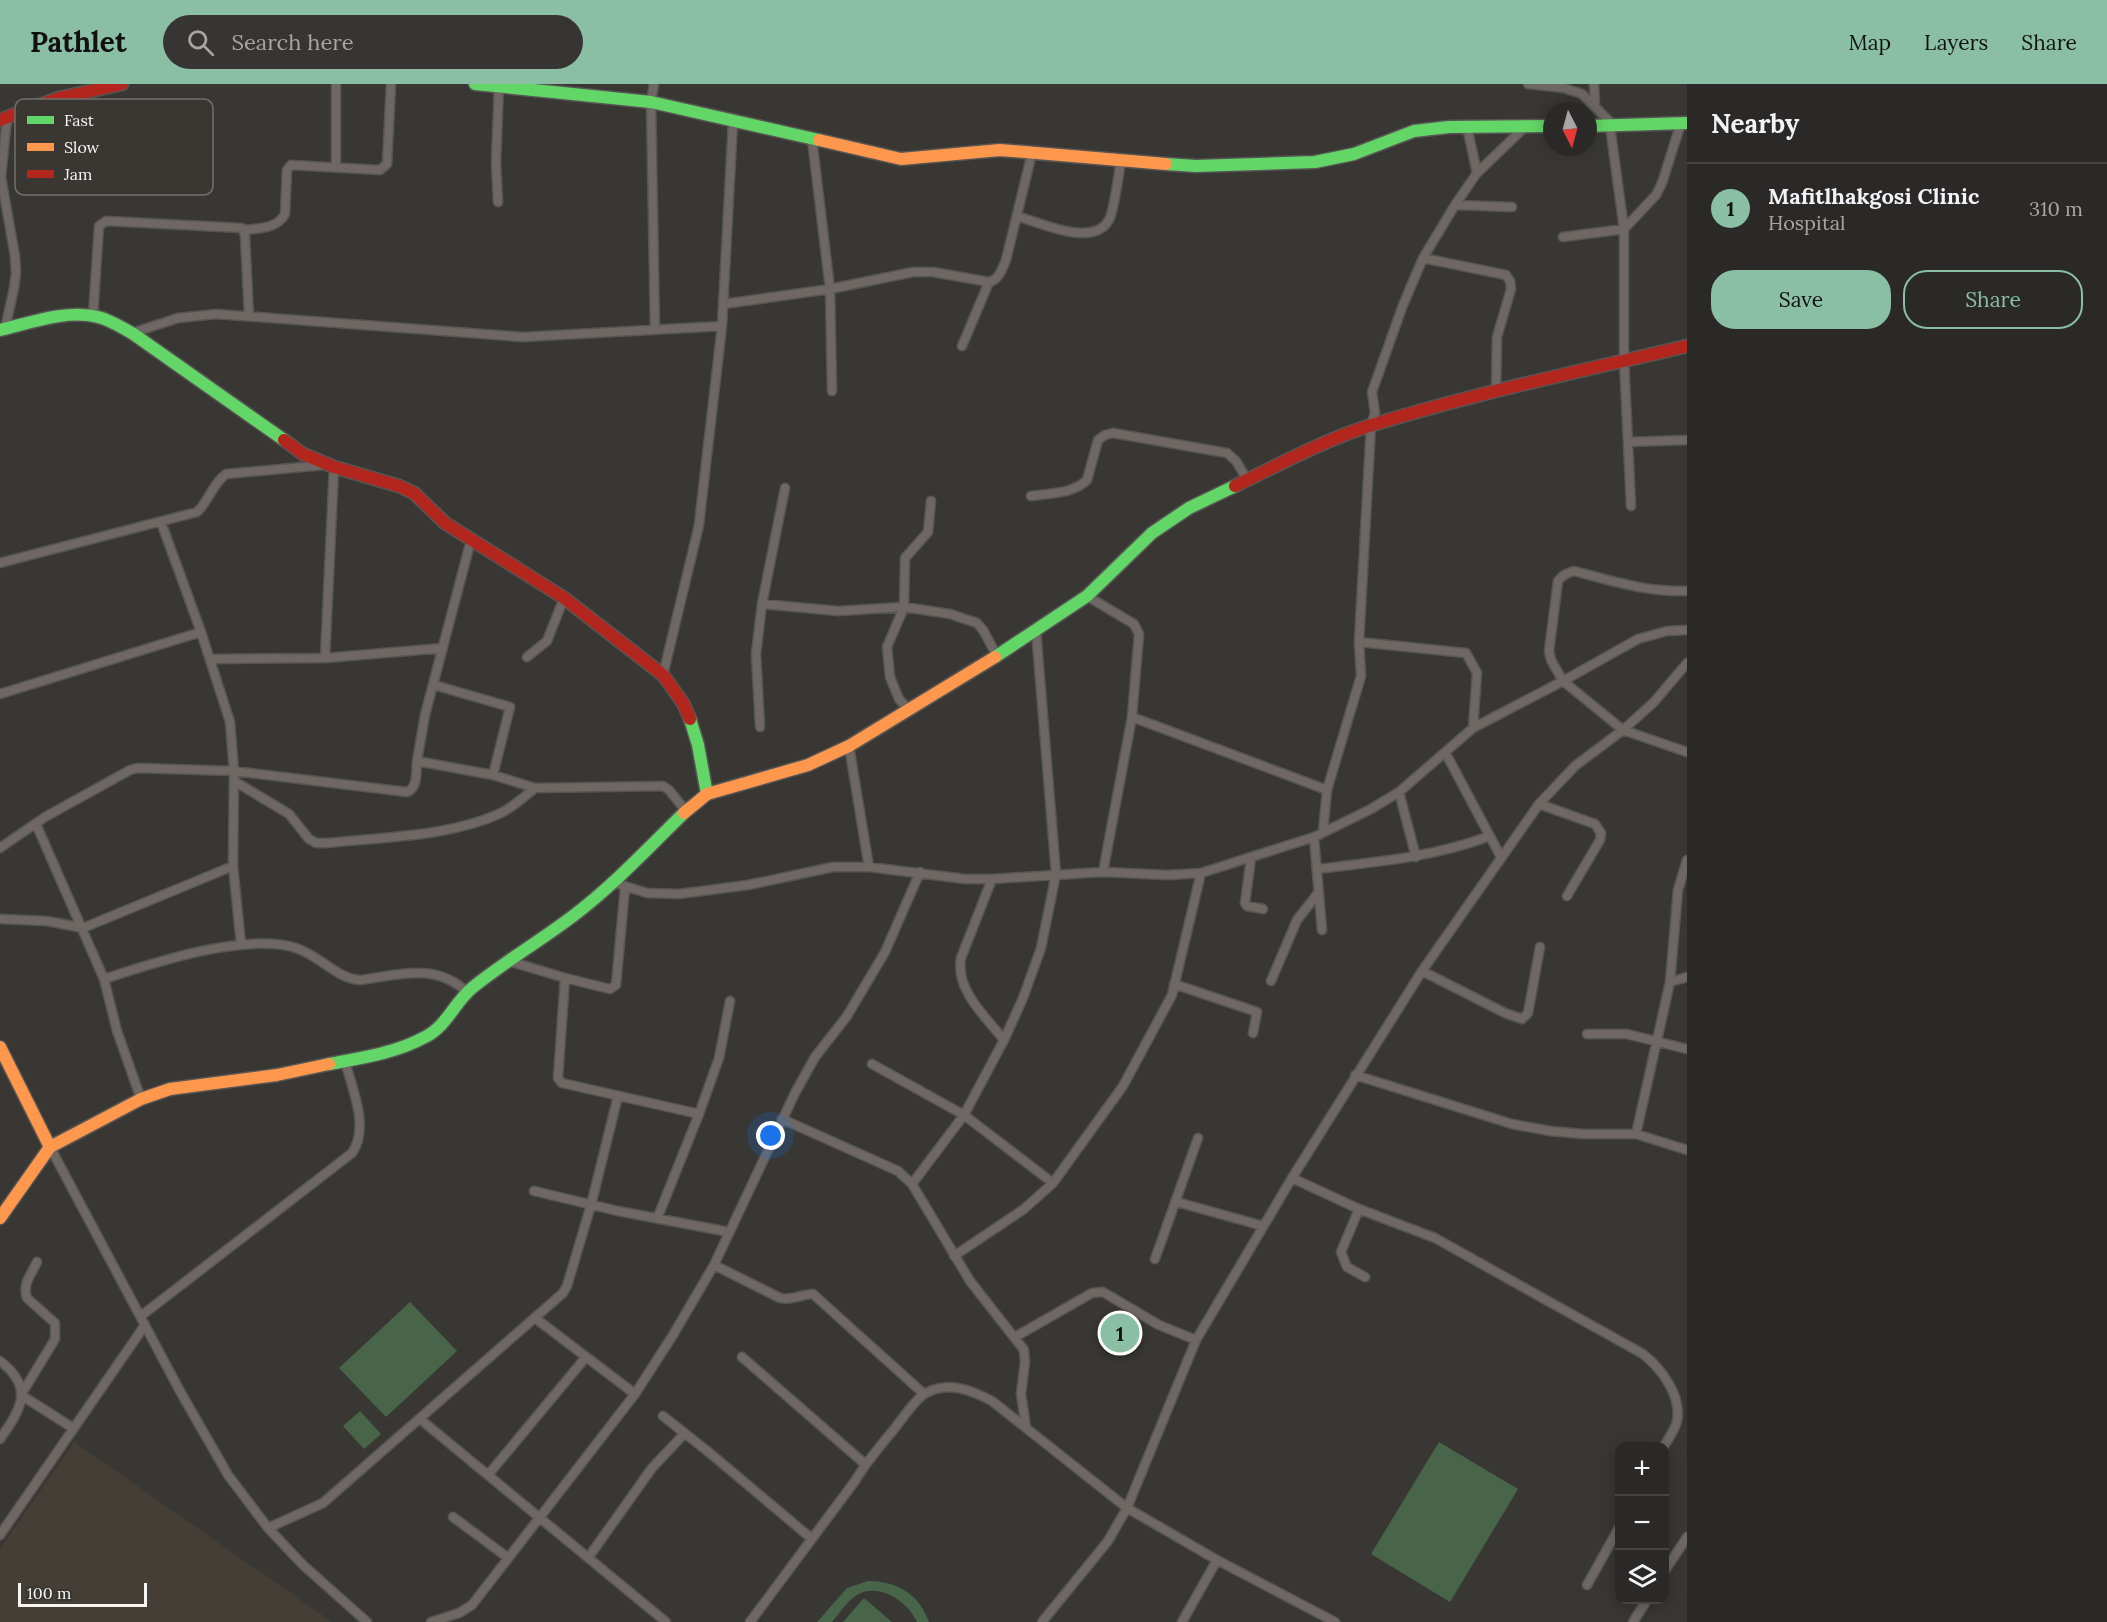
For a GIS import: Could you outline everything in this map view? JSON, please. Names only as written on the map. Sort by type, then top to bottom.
[{"type":"street","points":[[56,99],[122,84]]},
{"type":"street","points":[[336,84],[336,167]]},
{"type":"street","points":[[93,316],[99,226],[102,223],[106,221],[239,227],[244,230],[274,226],[285,214],[286,170],[289,166],[294,164],[380,170],[386,166],[391,84]]},
{"type":"street","points":[[475,84],[651,102],[901,159],[993,150],[1196,166],[1315,162],[1354,154],[1414,131],[1467,127],[1543,126]]},
{"type":"street","points":[[654,84],[651,102],[655,330]]},
{"type":"street","points":[[1528,84],[1564,88],[1582,94],[1590,102]]},
{"type":"street","points":[[1594,84],[1595,102]]},
{"type":"street","points":[[498,202],[496,162],[499,85]]},
{"type":"street","points":[[1597,109],[1612,126],[1624,229],[1624,360],[1631,506]]},
{"type":"street","points":[[3,119],[1,177],[16,273],[2,329],[69,316],[93,316],[117,324],[303,454],[331,466],[399,486],[414,493],[436,516],[564,598],[663,675],[675,688],[692,718],[707,794]]},
{"type":"street","points":[[663,675],[699,525],[723,326],[733,121]]},
{"type":"street","points":[[1597,126],[1682,125]]},
{"type":"street","points":[[1682,125],[1687,135]]},
{"type":"street","points":[[1563,237],[1624,229],[1656,195],[1682,125]]},
{"type":"street","points":[[1323,832],[1327,790],[1361,676],[1359,642],[1371,425],[1375,413],[1372,392],[1403,305],[1424,258],[1477,173],[1526,126]]},
{"type":"street","points":[[1467,127],[1477,173]]},
{"type":"street","points":[[812,139],[830,289],[832,391]]},
{"type":"street","points":[[724,304],[830,289],[913,272],[933,272],[994,281],[1004,266],[1032,153]]},
{"type":"street","points":[[1017,216],[1077,234],[1096,231],[1110,219],[1121,160]]},
{"type":"street","points":[[1455,205],[1512,207]]},
{"type":"street","points":[[244,230],[249,316]]},
{"type":"street","points":[[1424,258],[1506,275],[1510,281],[1511,289],[1497,338],[1496,391]]},
{"type":"street","points":[[962,346],[989,282]]},
{"type":"street","points":[[132,333],[178,318],[196,315],[249,316],[523,337],[723,326]]},
{"type":"street","points":[[0,1218],[50,1147],[141,1099],[170,1089],[277,1075],[345,1061],[401,1048],[426,1037],[440,1028],[467,992],[574,915],[707,794],[808,765],[849,746],[997,656],[1088,596],[1152,533],[1244,474],[1371,425],[1496,391],[1687,346]]},
{"type":"street","points":[[1031,496],[1075,489],[1083,484],[1088,480],[1098,440],[1109,434],[1227,453],[1236,461],[1244,474]]},
{"type":"street","points":[[1628,442],[1687,440]]},
{"type":"street","points":[[0,563],[197,512],[226,474],[331,466]]},
{"type":"street","points":[[325,658],[331,466]]},
{"type":"street","points":[[760,727],[756,654],[762,604],[785,488]]},
{"type":"street","points":[[909,710],[899,699],[890,676],[887,647],[904,608],[905,558],[928,532],[931,501]]},
{"type":"street","points":[[161,522],[201,632],[230,722],[234,771],[233,866],[241,944]]},
{"type":"street","points":[[0,848],[45,817],[130,770],[138,768],[234,771],[407,792],[412,790],[415,786],[417,761],[434,685],[471,540]]},
{"type":"street","points":[[1687,591],[1638,588],[1574,571],[1565,574],[1558,581],[1548,646],[1551,660],[1563,681],[1623,730],[1687,752]]},
{"type":"street","points":[[1088,596],[1134,624],[1137,629],[1139,649],[1132,717],[1104,872]]},
{"type":"street","points":[[526,657],[547,641],[564,598]]},
{"type":"street","points":[[762,604],[838,611],[904,608],[950,614],[977,623],[997,656]]},
{"type":"street","points":[[912,1184],[964,1114],[1004,1040],[1041,948],[1056,874],[1036,630]]},
{"type":"street","points":[[612,882],[647,893],[679,894],[748,885],[833,867],[869,867],[965,879],[1104,872],[1168,875],[1201,873],[1314,837],[1371,809],[1399,792],[1473,728],[1638,639],[1667,631],[1687,630]]},
{"type":"street","points":[[0,694],[201,632]]},
{"type":"street","points":[[1359,642],[1466,653],[1477,673],[1473,728]]},
{"type":"street","points":[[210,659],[325,658],[443,648]]},
{"type":"street","points":[[1042,1622],[1108,1541],[1127,1508],[1196,1340],[1355,1075],[1422,971],[1539,804],[1575,766],[1623,730],[1654,702],[1687,663]]},
{"type":"street","points":[[434,685],[510,707],[493,775]]},
{"type":"street","points":[[1132,717],[1327,790]]},
{"type":"street","points":[[849,746],[869,867]]},
{"type":"street","points":[[1445,752],[1501,857]]},
{"type":"street","points":[[417,761],[493,775],[535,788],[663,786],[686,811]]},
{"type":"street","points":[[234,781],[289,814],[309,839],[316,843],[434,832],[475,822],[502,813],[535,788]]},
{"type":"street","points":[[1399,792],[1416,857]]},
{"type":"street","points":[[1539,804],[1595,824],[1600,832],[1600,840],[1567,896]]},
{"type":"street","points":[[36,824],[104,979],[117,1031],[141,1099]]},
{"type":"street","points":[[1317,869],[1416,857],[1490,836]]},
{"type":"street","points":[[1314,837],[1322,930]]},
{"type":"street","points":[[1251,858],[1245,903],[1247,906],[1263,909]]},
{"type":"street","points":[[1636,1134],[1670,982],[1678,890],[1687,860]]},
{"type":"street","points":[[0,919],[47,921],[83,928],[233,866]]},
{"type":"street","points":[[436,1621],[459,1613],[472,1605],[635,1394],[714,1265],[782,1119],[815,1057],[847,1016],[882,959],[921,872]]},
{"type":"street","points":[[954,1256],[1024,1209],[1053,1183],[1124,1086],[1172,994],[1201,873]]},
{"type":"street","points":[[992,879],[961,958],[959,969],[961,980],[970,998],[1004,1040]]},
{"type":"street","points":[[509,961],[565,978],[610,989],[615,987],[625,887]]},
{"type":"street","points":[[1272,981],[1297,920],[1318,892]]},
{"type":"street","points":[[104,979],[156,962],[241,944],[285,945],[297,948],[350,980],[360,981],[419,972],[435,973],[458,984],[467,992]]},
{"type":"street","points":[[1422,971],[1505,1013],[1522,1018],[1528,1013],[1540,947]]},
{"type":"street","points":[[1670,982],[1687,977]]},
{"type":"street","points":[[565,978],[558,1078],[562,1083],[699,1114]]},
{"type":"street","points":[[1174,984],[1257,1012],[1253,1033]]},
{"type":"street","points":[[657,1218],[719,1058],[730,1000]]},
{"type":"street","points":[[1587,1034],[1641,1036],[1656,1043],[1687,1049]]},
{"type":"street","points":[[0,1047],[50,1147],[228,1475],[268,1528],[303,1565],[367,1622]]},
{"type":"street","points":[[141,1316],[352,1153],[358,1145],[360,1121],[345,1061]]},
{"type":"street","points":[[872,1065],[964,1114],[1053,1183]]},
{"type":"street","points":[[1355,1075],[1512,1124],[1572,1133],[1636,1134],[1687,1150]]},
{"type":"street","points":[[268,1528],[323,1503],[563,1293],[591,1205],[618,1096]]},
{"type":"street","points":[[782,1119],[898,1171],[912,1184],[970,1281],[1023,1350],[1025,1362],[1021,1394],[1026,1427]]},
{"type":"street","points":[[1155,1259],[1198,1138]]},
{"type":"street","points":[[1292,1178],[1359,1209],[1435,1238],[1643,1354],[1656,1365],[1676,1403],[1676,1424],[1666,1442]]},
{"type":"street","points":[[534,1191],[591,1205],[729,1232]]},
{"type":"street","points":[[1177,1202],[1263,1226]]},
{"type":"street","points":[[1359,1209],[1341,1252],[1347,1267],[1365,1277]]},
{"type":"street","points":[[0,1439],[18,1413],[21,1395],[55,1339],[55,1323],[25,1294],[25,1284],[37,1262]]},
{"type":"street","points":[[714,1265],[780,1298],[813,1294],[924,1394]]},
{"type":"street","points":[[1015,1337],[1092,1293],[1103,1292],[1158,1324],[1196,1340]]},
{"type":"street","points":[[534,1318],[635,1394]]},
{"type":"street","points":[[0,1535],[145,1325]]},
{"type":"street","points":[[488,1475],[586,1357]]},
{"type":"street","points":[[742,1357],[865,1464]]},
{"type":"street","points":[[0,1361],[13,1373],[21,1395],[73,1428]]},
{"type":"street","points":[[750,1622],[855,1481],[865,1464],[924,1394],[942,1388],[960,1387],[992,1401],[1127,1508],[1217,1560],[1335,1622]]},
{"type":"street","points":[[663,1416],[812,1539]]},
{"type":"street","points":[[420,1419],[666,1622]]},
{"type":"street","points":[[588,1558],[652,1468],[684,1434]]},
{"type":"street","points":[[453,1517],[507,1557]]},
{"type":"street","points":[[1587,1586],[1615,1535]]},
{"type":"street","points":[[1669,1566],[1687,1537]]},
{"type":"street","points":[[1182,1622],[1217,1560]]},
{"type":"street","points":[[1633,1622],[1644,1604]]},
{"type":"shaded area","points":[[74,1442],[332,1622],[0,1622],[0,1549]]},
{"type":"green space","points":[[410,1302],[457,1351],[386,1417],[339,1368]]},
{"type":"green space","points":[[360,1411],[381,1434],[364,1449],[343,1426]]},
{"type":"green space","points":[[1439,1442],[1518,1489],[1450,1602],[1371,1554]]},
{"type":"green space","points":[[868,1581],[888,1583],[906,1591],[925,1612],[929,1622],[917,1622],[913,1614],[899,1600],[881,1592],[872,1591],[863,1592],[854,1597],[832,1622],[817,1622],[847,1588]]},
{"type":"green space","points":[[864,1598],[892,1622],[843,1622]]},
{"type":"traffic: fast","points":[[475,84],[651,102],[819,140]]},
{"type":"traffic: fast","points":[[1597,126],[1687,123]]},
{"type":"traffic: fast","points":[[1166,164],[1196,166],[1315,162],[1354,154],[1414,131],[1449,127],[1543,126]]},
{"type":"traffic: fast","points":[[0,330],[61,316],[86,315],[107,320],[132,333],[284,440]]},
{"type":"traffic: fast","points":[[995,657],[1087,596],[1152,533],[1189,508],[1235,486]]},
{"type":"traffic: fast","points":[[690,719],[698,745],[707,794]]},
{"type":"traffic: fast","points":[[329,1064],[390,1051],[414,1043],[433,1032],[472,988],[588,904],[684,813]]},
{"type":"traffic: slow","points":[[819,140],[901,159],[1000,150],[1166,164]]},
{"type":"traffic: slow","points":[[684,813],[707,794],[808,765],[849,746],[995,657]]},
{"type":"traffic: slow","points":[[0,1047],[50,1147]]},
{"type":"traffic: slow","points":[[0,1218],[50,1147],[141,1099],[170,1089],[277,1075],[329,1064]]},
{"type":"traffic: jam","points":[[56,99],[122,84]]},
{"type":"traffic: jam","points":[[0,120],[15,114]]},
{"type":"traffic: jam","points":[[1235,486],[1319,445],[1372,425],[1489,393],[1687,346]]},
{"type":"traffic: jam","points":[[284,440],[303,454],[334,467],[399,486],[414,493],[445,523],[564,598],[663,675],[683,703],[690,719]]},
{"type":"place","name":"Mafitlhakgosi Clinic","points":[[1120,1333]]}]
